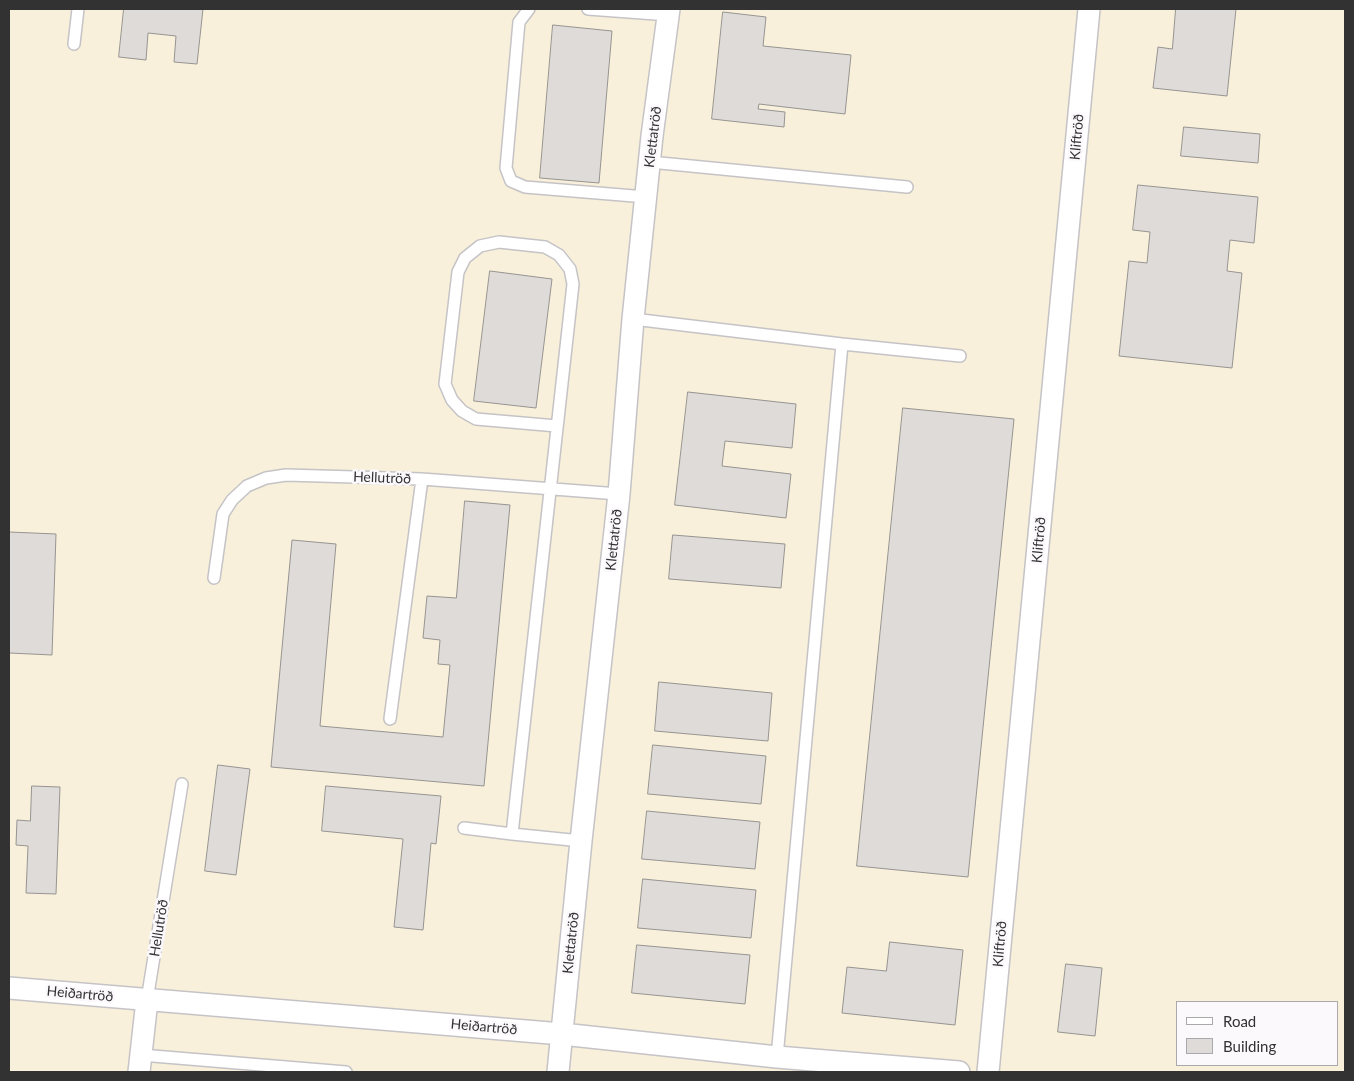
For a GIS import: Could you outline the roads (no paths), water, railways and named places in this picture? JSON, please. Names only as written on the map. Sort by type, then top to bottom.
[{"type":"street","name":"Kliftröð","points":[[988,1072],[1089,9]]},
{"type":"street","name":"Klettatröð","points":[[558,1072],[619,494],[632,319],[669,12]]},
{"type":"street","name":"Heiðartröð","points":[[9,988],[562,1034],[777,1057],[959,1072]]},
{"type":"street","name":"Hellutröð","points":[[140,1064],[147,1000]]},
{"type":"lane","points":[[74,44],[78,9]]},
{"type":"lane","points":[[530,9],[519,22],[506,168],[511,181],[524,187],[646,198]]},
{"type":"lane","points":[[588,9],[669,12]]},
{"type":"lane","points":[[650,162],[907,187]]},
{"type":"lane","points":[[512,834],[573,284],[570,269],[559,255],[545,247],[499,242],[480,246],[465,258],[458,272],[446,384],[452,400],[462,411],[476,419],[557,426]]},
{"type":"lane","points":[[632,319],[960,356]]},
{"type":"lane","points":[[777,1057],[842,344]]},
{"type":"lane","name":"Hellutröð","points":[[214,578],[223,514],[232,500],[247,486],[266,478],[286,475],[422,479],[619,494]]},
{"type":"lane","points":[[390,719],[422,479]]},
{"type":"lane","name":"Hellutröð","points":[[147,1000],[182,784]]},
{"type":"lane","points":[[464,828],[581,841]]},
{"type":"lane","points":[[140,1064],[346,1072]]}]
